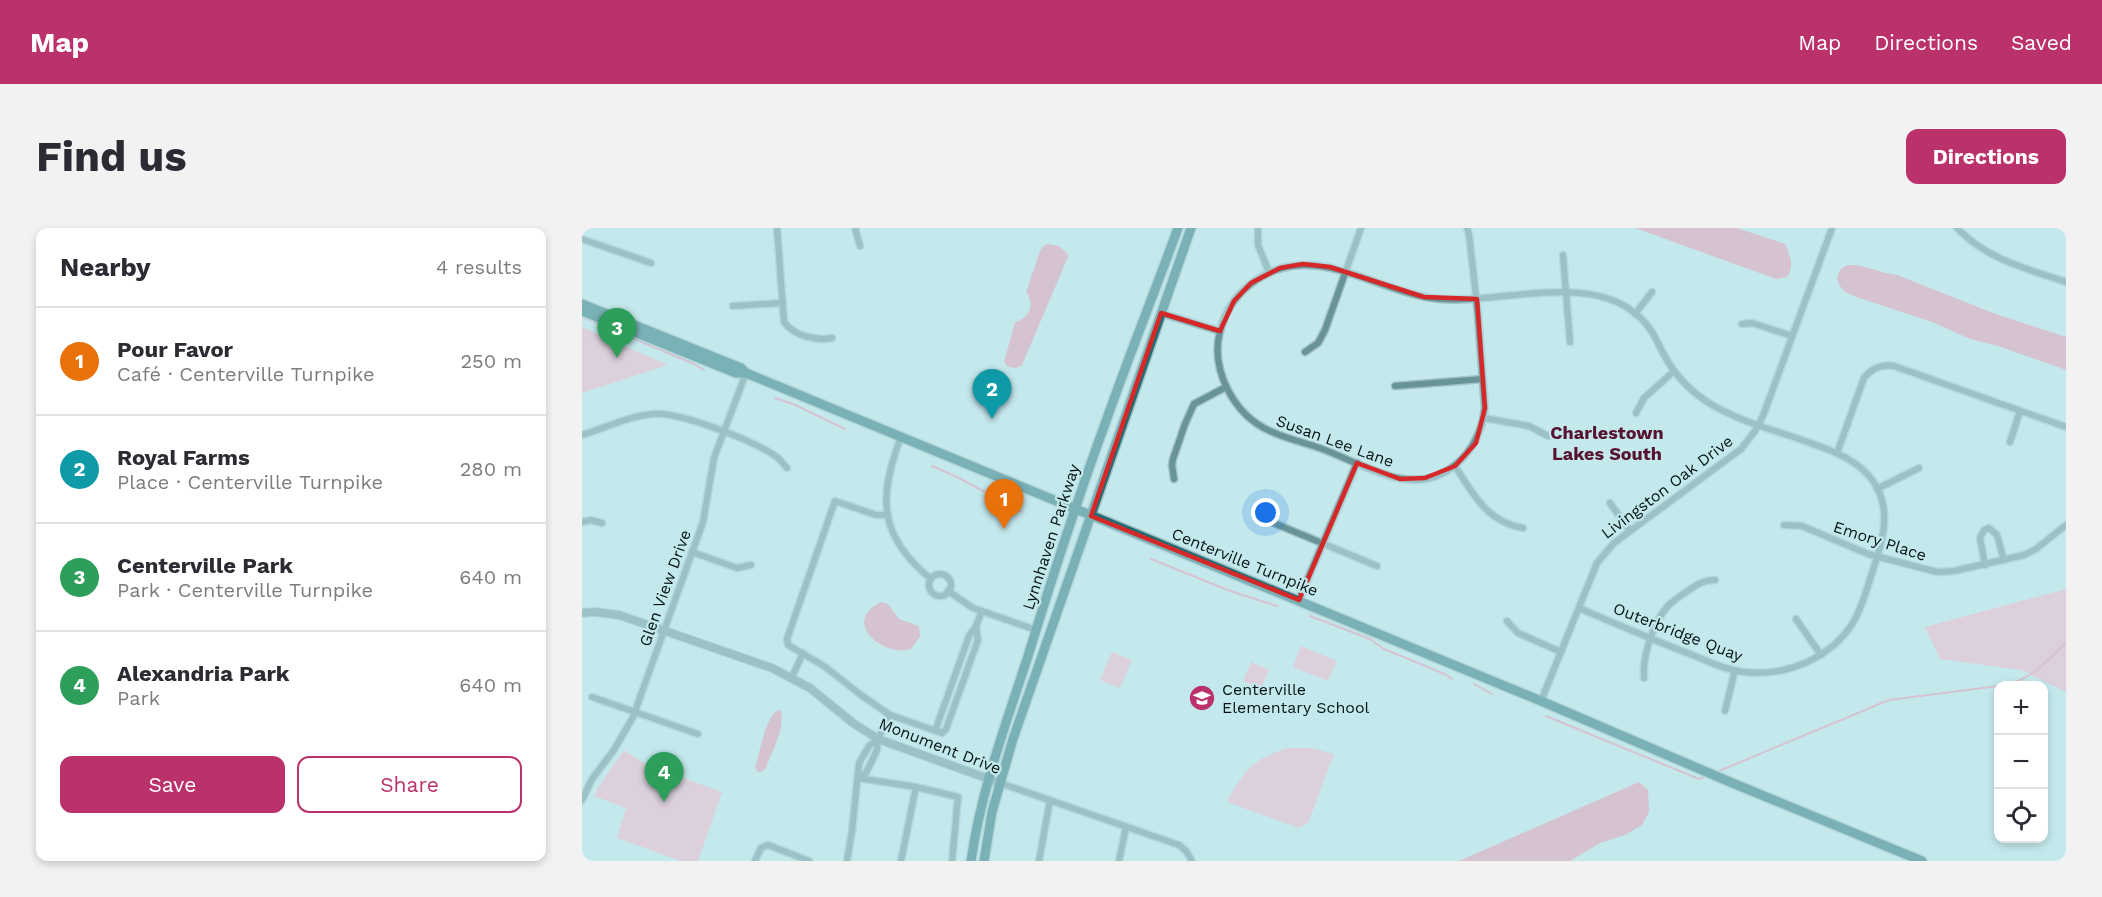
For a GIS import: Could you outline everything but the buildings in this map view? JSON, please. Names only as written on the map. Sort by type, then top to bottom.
[{"type":"main road","name":"Lynnhaven Parkway","points":[[971,861],[988,778],[1075,509],[1178,228]]},
{"type":"main road","name":"Lynnhaven Parkway","points":[[984,861],[990,824],[1013,739],[1191,228]]},
{"type":"main road","name":"Centerville Turnpike","points":[[583,306],[741,368],[746,373],[1299,600],[1922,861]]},
{"type":"street","points":[[777,228],[784,322],[790,329],[817,339],[832,338]]},
{"type":"street","points":[[855,228],[860,246]]},
{"type":"street","points":[[1258,228],[1258,245],[1269,272]]},
{"type":"street","points":[[1305,352],[1314,347],[1320,339],[1361,228]]},
{"type":"street","name":"Susan Lee Lane","points":[[1226,387],[1240,409],[1258,425],[1386,475],[1407,480],[1436,475],[1455,466],[1471,451],[1484,418],[1477,300],[1467,228]]},
{"type":"street","name":"Livingston Oak Drive","points":[[1541,701],[1603,553],[1741,449],[1759,425],[1832,228]]},
{"type":"street","points":[[1957,228],[1990,255],[2066,282]]},
{"type":"street","points":[[582,240],[651,263]]},
{"type":"street","points":[[1563,255],[1570,342]]},
{"type":"street","name":"Outerbridge Quay","points":[[1220,331],[1228,310],[1251,283],[1269,272],[1290,265],[1320,265],[1424,297],[1477,300],[1566,292],[1588,293],[1608,298],[1635,314],[1651,331],[1673,372],[1700,399],[1732,416],[1837,453],[1866,472],[1877,489],[1884,515],[1882,540],[1863,604],[1841,638],[1821,655],[1795,667],[1758,673],[1735,670],[1579,608]]},
{"type":"street","points":[[1635,314],[1652,292]]},
{"type":"street","points":[[733,306],[781,303]]},
{"type":"street","points":[[1161,313],[1220,331],[1219,363],[1226,387],[1199,400],[1191,408],[1173,459],[1174,479]]},
{"type":"street","points":[[1742,324],[1752,323],[1792,336]]},
{"type":"street","points":[[1837,453],[1864,378],[1877,367],[1894,366],[2066,427]]},
{"type":"street","points":[[1636,413],[1644,398],[1673,372]]},
{"type":"street","name":"Glen View Drive","points":[[582,800],[597,773],[624,734],[635,712],[703,522],[714,458],[746,373]]},
{"type":"street","points":[[1395,386],[1483,379]]},
{"type":"street","points":[[2010,442],[2020,411]]},
{"type":"street","points":[[582,435],[643,415],[661,413],[682,416],[768,451],[787,468]]},
{"type":"street","points":[[1484,418],[1529,426],[1548,436]]},
{"type":"street","points":[[901,437],[888,475],[886,498],[888,515],[894,534],[904,553],[931,579]]},
{"type":"street","points":[[1299,600],[1356,463]]},
{"type":"street","points":[[1455,466],[1471,492],[1488,513],[1502,522],[1523,528]]},
{"type":"street","points":[[1877,489],[1919,468]]},
{"type":"street","points":[[888,515],[876,515],[835,501],[787,639],[790,647],[824,666],[890,715],[942,733],[946,729],[978,640],[976,626]]},
{"type":"street","points":[[1610,503],[1630,531]]},
{"type":"street","points":[[1257,516],[1377,566]]},
{"type":"street","points":[[582,522],[591,520],[602,523]]},
{"type":"street","name":"Emory Place","points":[[1784,525],[1802,526],[1877,557],[1937,572],[1985,565],[2024,555],[2036,549],[2066,525]]},
{"type":"street","points":[[1985,565],[1980,538],[1984,530],[1989,528],[1996,535],[2004,560]]},
{"type":"street","points":[[692,552],[737,568],[751,565]]},
{"type":"street","points":[[939,574],[945,576],[950,584],[948,591],[941,596],[934,594],[929,586],[931,579],[939,574]]},
{"type":"street","points":[[1644,678],[1644,659],[1663,613],[1672,602],[1701,582],[1715,580]]},
{"type":"street","points":[[948,591],[982,611],[1036,630]]},
{"type":"street","points":[[935,731],[969,636],[982,611]]},
{"type":"street","name":"Monument Drive","points":[[582,613],[601,612],[618,615],[772,668],[810,688],[853,723],[878,739],[1179,845],[1192,861]]},
{"type":"street","points":[[1796,619],[1821,655]]},
{"type":"street","points":[[1507,621],[1518,633],[1561,652]]},
{"type":"street","points":[[792,677],[803,653]]},
{"type":"street","points":[[1725,711],[1735,670]]},
{"type":"street","points":[[592,697],[698,734]]},
{"type":"street","points":[[846,861],[852,831],[859,764],[869,746],[878,739],[890,715]]},
{"type":"street","points":[[858,778],[916,787],[958,797],[952,861]]},
{"type":"street","points":[[901,861],[916,787]]},
{"type":"street","points":[[1038,861],[1050,800]]},
{"type":"street","points":[[1119,861],[1126,827]]},
{"type":"street","points":[[755,861],[761,848],[768,845],[809,861]]},
{"type":"highlighted area","points":[[1303,264],[1330,267],[1424,297],[1477,299],[1485,408],[1476,443],[1455,466],[1425,478],[1400,479],[1357,463],[1299,600],[1091,516],[1161,313],[1220,331],[1234,301],[1251,283],[1280,268]]},
{"type":"shaded area","points":[[1635,228],[1737,228],[1785,244],[1790,256],[1791,269],[1787,277],[1776,279]]},
{"type":"shaded area","points":[[1048,244],[1059,246],[1068,257],[1022,365],[1016,368],[1008,367],[1004,362],[1015,322],[1030,310],[1029,297],[1026,292],[1040,251]]},
{"type":"shaded area","points":[[1847,265],[1897,275],[1996,314],[2066,337],[2066,370],[1998,346],[1970,339],[1932,322],[1845,292],[1837,278],[1840,270]]},
{"type":"shaded area","points":[[582,327],[668,365],[582,393]]},
{"type":"shaded area","points":[[2066,589],[2066,692],[2048,683],[2048,681],[2021,670],[1940,659],[1925,627]]},
{"type":"shaded area","points":[[881,602],[888,604],[899,619],[919,626],[920,637],[911,649],[889,648],[870,636],[865,628],[865,619],[869,610]]},
{"type":"shaded area","points":[[1301,646],[1337,661],[1328,681],[1293,667]]},
{"type":"shaded area","points":[[1112,652],[1132,660],[1120,688],[1100,680]]},
{"type":"shaded area","points":[[1251,662],[1269,670],[1261,689],[1243,681]]},
{"type":"shaded area","points":[[778,710],[781,711],[782,718],[777,740],[766,768],[758,772],[755,767],[763,736],[773,714]]},
{"type":"shaded area","points":[[1288,748],[1311,748],[1334,754],[1308,823],[1299,828],[1227,802],[1238,782],[1251,767],[1266,756]]},
{"type":"shaded area","points":[[624,750],[647,765],[722,792],[698,861],[681,861],[617,838],[626,808],[594,796]]},
{"type":"shaded area","points":[[1639,782],[1648,790],[1649,812],[1642,825],[1625,835],[1600,843],[1570,861],[1459,861]]},
{"type":"waterway","points":[[582,317],[704,370]]},
{"type":"waterway","points":[[775,398],[793,404],[845,429]]},
{"type":"waterway","points":[[932,466],[1022,512]]},
{"type":"waterway","points":[[1151,559],[1230,591],[1277,606]]},
{"type":"waterway","points":[[1310,616],[1370,639],[1384,649],[1452,679]]},
{"type":"waterway","points":[[2018,681],[2044,664],[2066,642]]},
{"type":"waterway","points":[[1474,684],[1492,694]]},
{"type":"waterway","points":[[1719,771],[1889,700],[1994,687]]},
{"type":"waterway","points":[[1546,716],[1699,779],[1704,777]]},
{"type":"place","name":"Centerville Park","points":[[617,358]]},
{"type":"place","name":"Royal Farms","points":[[992,419]]},
{"type":"place","name":"Pour Favor","points":[[1004,529]]},
{"type":"place","name":"Centerville Elementary School","points":[[1202,698]]},
{"type":"place","name":"Alexandria Park","points":[[664,802]]},
{"type":"district","name":"Charlestown Lakes South","points":[[1607,442]]}]
